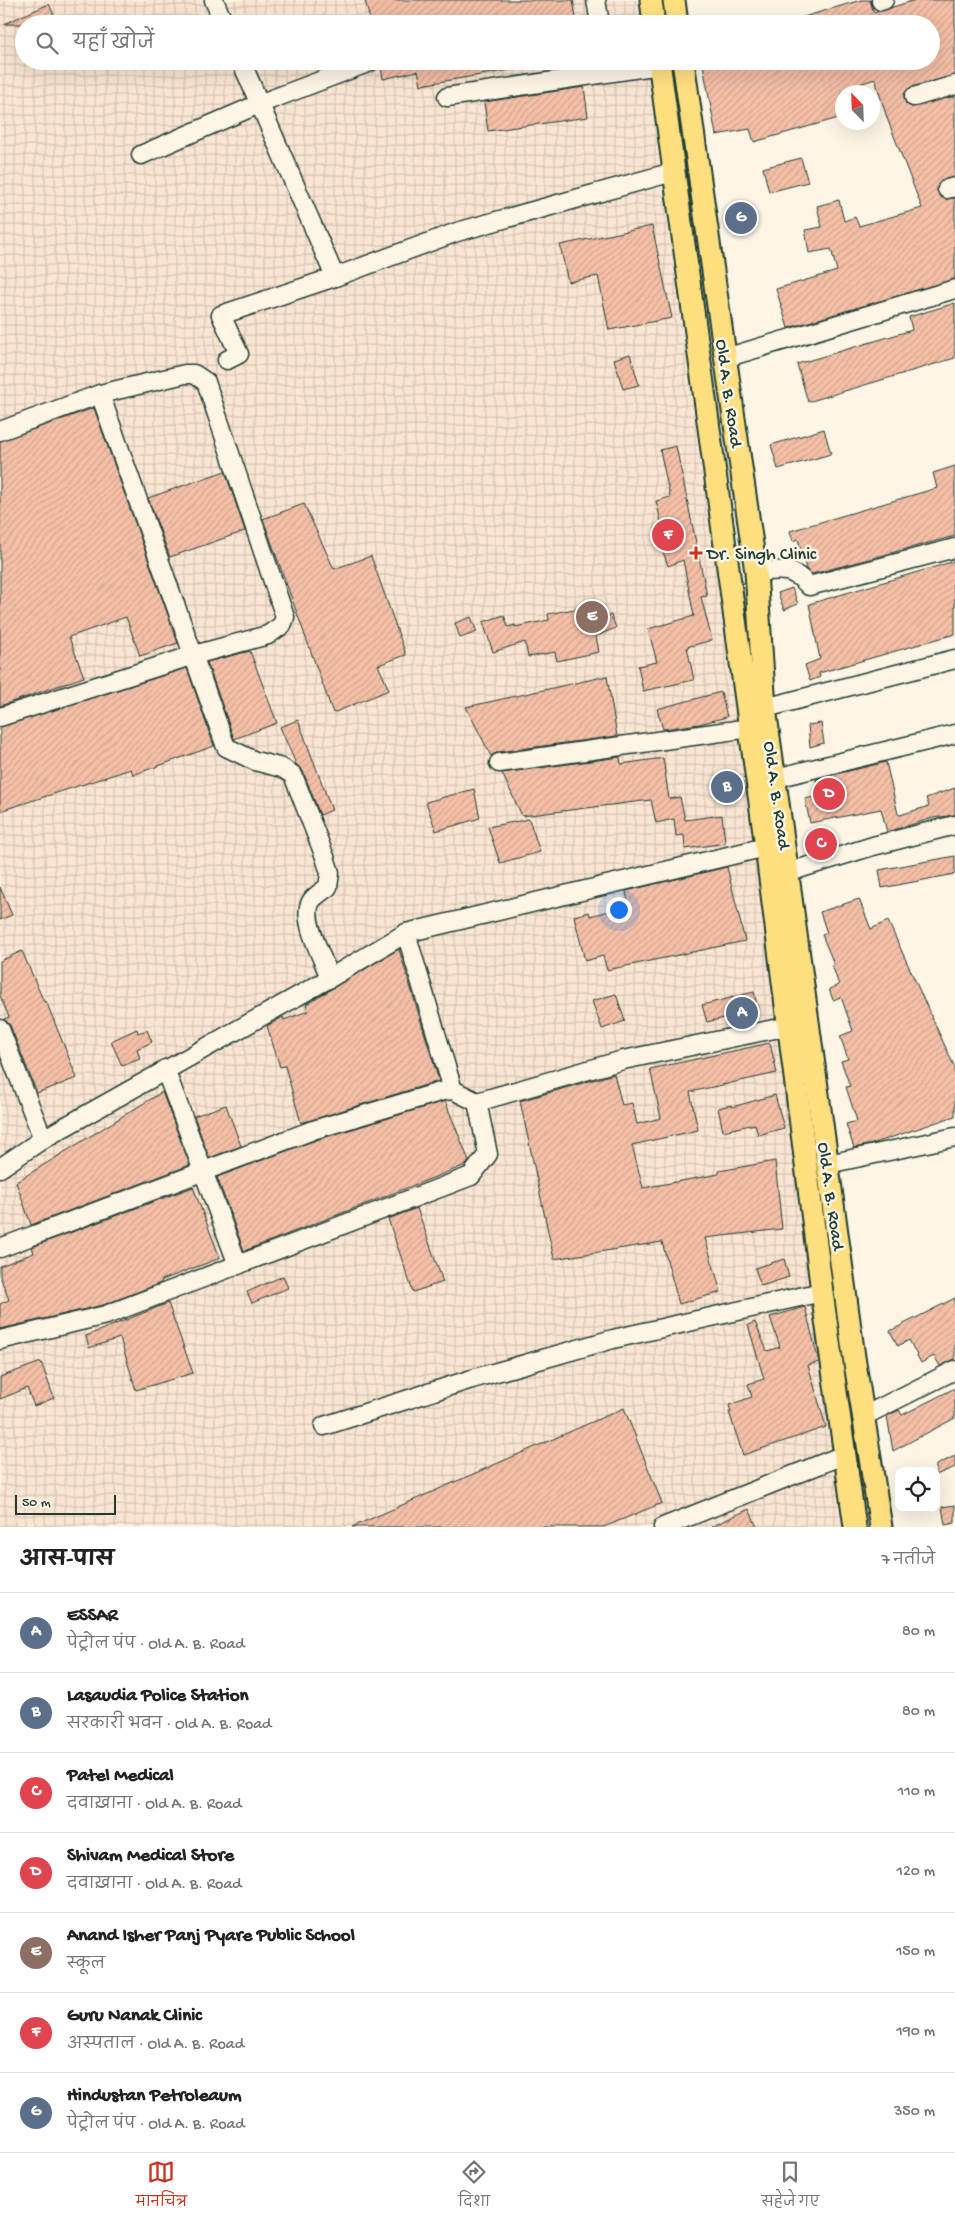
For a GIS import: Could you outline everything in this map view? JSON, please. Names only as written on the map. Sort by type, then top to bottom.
[{"type":"main road","points":[[651,0],[653,15]]},
{"type":"main road","points":[[674,0],[676,15]]},
{"type":"main road","name":"Old A. B. Road","points":[[660,70],[790,1026],[822,1292],[855,1527]]},
{"type":"main road","name":"Old A. B. Road","points":[[684,70],[756,572],[765,708],[854,1357],[881,1527]]},
{"type":"street","points":[[214,0],[220,15]]},
{"type":"street","points":[[596,0],[598,15]]},
{"type":"street","points":[[245,70],[335,277]]},
{"type":"street","points":[[141,155],[259,104],[349,70]]},
{"type":"street","points":[[447,97],[591,70]]},
{"type":"street","points":[[914,98],[955,85]]},
{"type":"street","points":[[227,360],[239,354],[221,315],[335,277],[457,232],[673,172]]},
{"type":"street","points":[[725,358],[955,289]]},
{"type":"street","points":[[0,431],[100,394],[186,374],[194,374],[206,382],[285,617],[282,625],[268,635],[194,655],[0,717]]},
{"type":"street","points":[[100,394],[226,747],[255,761],[282,768],[293,775],[301,793],[330,873],[328,888],[311,901],[309,915],[310,929],[330,978]]},
{"type":"street","points":[[756,572],[787,570],[797,574],[809,586],[910,562],[955,548]]},
{"type":"street","points":[[765,708],[955,659]]},
{"type":"street","points":[[498,763],[750,728]]},
{"type":"street","points":[[776,778],[955,734]]},
{"type":"street","points":[[789,872],[872,846],[955,825]]},
{"type":"street","points":[[0,1168],[42,1139],[164,1069],[330,978],[406,933],[766,847]]},
{"type":"street","points":[[406,933],[452,1090]]},
{"type":"street","points":[[0,1248],[313,1130],[399,1104],[452,1090],[477,1102],[623,1060],[790,1026]]},
{"type":"street","points":[[0,1029],[42,1139]]},
{"type":"street","points":[[164,1069],[238,1265]]},
{"type":"street","points":[[0,1340],[106,1315],[471,1176],[488,1154],[477,1102]]},
{"type":"street","points":[[828,1164],[955,1137]]},
{"type":"street","points":[[324,1426],[472,1379],[613,1339],[822,1292]]},
{"type":"street","points":[[864,1416],[955,1370]]},
{"type":"street","points":[[663,1527],[846,1454]]},
{"type":"shaded area","points":[[0,0],[639,0],[641,15],[15,15],[15,70],[648,70],[809,1252],[842,1527],[0,1527]]},
{"type":"building","points":[[365,0],[573,0],[576,15],[369,15]]},
{"type":"building","points":[[861,0],[870,0],[874,13],[915,0],[955,0],[955,75],[911,87],[904,95],[906,104],[912,107],[955,96],[955,177],[940,181],[937,191],[944,199],[955,198],[955,279],[788,328],[776,289],[837,271],[831,249],[809,253],[805,230],[822,227],[817,206],[839,200],[844,221],[855,217],[859,226],[922,208],[887,118],[880,95],[880,85],[877,85],[875,79],[857,85],[835,85],[835,119],[754,142],[750,129],[716,135],[704,70],[940,70],[940,15],[810,15]]},
{"type":"building","points":[[49,4],[54,15],[24,15]]},
{"type":"building","points":[[15,19],[15,24],[4,24]]},
{"type":"building","points":[[382,70],[510,70],[421,85],[418,71],[383,79]]},
{"type":"building","points":[[584,87],[588,117],[488,131],[484,102]]},
{"type":"building","points":[[801,158],[808,182],[769,192],[763,168]]},
{"type":"building","points":[[652,226],[672,318],[609,330],[598,276],[568,282],[560,245]]},
{"type":"building","points":[[955,303],[955,358],[808,402],[797,364],[912,330],[909,317]]},
{"type":"building","points":[[630,354],[639,385],[623,389],[614,359]]},
{"type":"building","points":[[94,408],[178,643],[140,656],[126,617],[69,637],[84,677],[0,706],[0,441]]},
{"type":"building","points":[[824,429],[831,454],[778,469],[771,445]]},
{"type":"building","points":[[676,446],[707,596],[701,597],[712,640],[687,647],[694,680],[643,691],[638,666],[657,662],[648,629],[694,616],[683,560],[668,566],[655,528],[662,526],[656,501],[670,497],[660,450]]},
{"type":"building","points":[[955,466],[955,536],[812,574],[806,569],[798,539],[793,541],[790,531],[937,488],[933,473]]},
{"type":"building","points":[[225,471],[245,531],[170,557],[148,498]]},
{"type":"building","points":[[304,504],[334,569],[371,556],[406,655],[378,665],[389,690],[333,713],[263,519]]},
{"type":"building","points":[[955,561],[955,583],[952,584],[955,595],[955,634],[819,673],[820,677],[810,681],[805,665],[820,659],[809,604]]},
{"type":"building","points":[[792,588],[798,604],[784,610],[778,593]]},
{"type":"building","points":[[590,606],[593,623],[611,615],[616,628],[596,636],[599,652],[557,661],[555,652],[528,657],[525,642],[493,652],[483,622],[504,615],[508,627],[515,625],[515,627],[549,620],[548,614]]},
{"type":"building","points":[[471,617],[477,632],[460,638],[455,623]]},
{"type":"building","points":[[250,651],[277,723],[234,739],[207,662]]},
{"type":"building","points":[[187,668],[214,746],[133,775],[131,769],[0,811],[0,727]]},
{"type":"building","points":[[607,676],[617,736],[498,752],[491,756],[466,707]]},
{"type":"building","points":[[721,692],[727,717],[699,724],[663,729],[657,709]]},
{"type":"building","points":[[298,720],[332,810],[320,815],[303,771],[296,764],[280,727]]},
{"type":"building","points":[[821,723],[824,743],[810,747],[808,725]]},
{"type":"building","points":[[620,757],[621,764],[663,758],[669,799],[680,797],[685,820],[722,815],[725,843],[685,849],[684,835],[676,836],[674,819],[656,823],[651,800],[522,816],[502,773]]},
{"type":"building","points":[[886,762],[898,814],[929,806],[926,798],[955,788],[955,815],[933,818],[887,832],[881,809],[810,823],[805,799],[819,796],[816,779]]},
{"type":"building","points":[[474,789],[480,818],[436,831],[426,802]]},
{"type":"building","points":[[529,819],[540,852],[500,863],[488,827]]},
{"type":"building","points":[[955,856],[955,874],[882,888],[879,870]]},
{"type":"building","points":[[727,867],[745,941],[607,970],[603,956],[585,961],[574,916],[589,912],[590,916],[629,906],[626,891]]},
{"type":"building","points":[[0,887],[12,915],[0,920]]},
{"type":"building","points":[[859,899],[871,929],[888,921],[955,1068],[955,1116],[872,1144],[854,1148],[846,1124],[857,1121],[846,1087],[850,1086],[841,1061],[848,1059],[840,1036],[853,1031],[841,997],[833,1000],[829,989],[839,985],[832,965],[834,964],[822,935],[827,933],[820,912]]},
{"type":"building","points":[[399,949],[439,1081],[301,1123],[285,1066],[280,1067],[267,1026],[283,1017],[284,1020],[308,1011],[306,1004]]},
{"type":"building","points":[[22,951],[44,1002],[46,1001],[77,1078],[37,1093],[10,1025],[4,1019],[9,1017],[0,996],[0,961]]},
{"type":"building","points":[[754,992],[758,1010],[707,1022],[702,1005]]},
{"type":"building","points":[[616,994],[625,1021],[602,1029],[592,1001]]},
{"type":"building","points":[[137,1029],[138,1033],[147,1030],[152,1042],[137,1049],[140,1059],[122,1066],[111,1041]]},
{"type":"building","points":[[770,1043],[777,1073],[690,1092],[698,1130],[632,1145],[643,1188],[719,1174],[719,1171],[775,1161],[782,1229],[705,1238],[721,1292],[679,1304],[662,1242],[554,1259],[520,1101],[614,1074],[622,1105],[632,1103],[637,1124],[661,1118],[650,1069]]},
{"type":"building","points":[[162,1092],[190,1165],[31,1225],[16,1182]]},
{"type":"building","points":[[775,1095],[784,1128],[758,1135],[755,1124],[723,1131],[718,1108],[731,1105],[732,1107]]},
{"type":"building","points":[[445,1101],[469,1161],[466,1165],[244,1251],[217,1177],[316,1140]]},
{"type":"building","points":[[226,1105],[241,1146],[209,1158],[194,1116]]},
{"type":"building","points":[[193,1187],[220,1258],[103,1305],[0,1329],[0,1304],[9,1300],[0,1276],[0,1266],[34,1253],[32,1247]]},
{"type":"building","points":[[417,1208],[443,1282],[413,1292],[388,1219]]},
{"type":"building","points":[[784,1259],[789,1277],[761,1286],[755,1268]]},
{"type":"building","points":[[283,1276],[288,1288],[252,1303],[247,1292]]},
{"type":"building","points":[[955,1298],[955,1359],[940,1366],[934,1356],[921,1363],[909,1340],[898,1346],[890,1331]]},
{"type":"building","points":[[168,1303],[193,1373],[136,1390],[120,1338],[89,1348],[86,1336]]},
{"type":"building","points":[[805,1307],[819,1362],[808,1365],[826,1427],[743,1455],[729,1412],[731,1412],[729,1405],[752,1397],[748,1384],[764,1379],[748,1325],[755,1322],[767,1351],[780,1347],[770,1317]]},
{"type":"building","points":[[41,1362],[54,1398],[34,1406],[27,1388],[0,1399],[0,1377]]},
{"type":"building","points":[[955,1388],[955,1418],[893,1451],[887,1416],[899,1410],[902,1415]]},
{"type":"building","points":[[624,1408],[662,1503],[604,1527],[352,1527]]},
{"type":"building","points":[[955,1456],[955,1467],[940,1473],[940,1467],[936,1467],[936,1465]]},
{"type":"building","points":[[955,1505],[955,1523],[945,1525],[942,1507]]},
{"type":"building","points":[[749,1509],[757,1527],[711,1527]]},
{"type":"place","name":"Hindustan Petroleaum","points":[[741,218]]},
{"type":"place","name":"Guru Nanak Clinic","points":[[668,535]]},
{"type":"place","name":"Dr. Singh Clinic","points":[[696,553]]},
{"type":"place","name":"Anand Isher Panj Pyare Public School","points":[[592,617]]},
{"type":"place","name":"Lasaudia Police Station","points":[[727,787]]},
{"type":"place","name":"Shivam Medical Store","points":[[829,794]]},
{"type":"place","name":"Patel Medical","points":[[821,844]]},
{"type":"place","name":"ESSAR","points":[[742,1013]]}]
